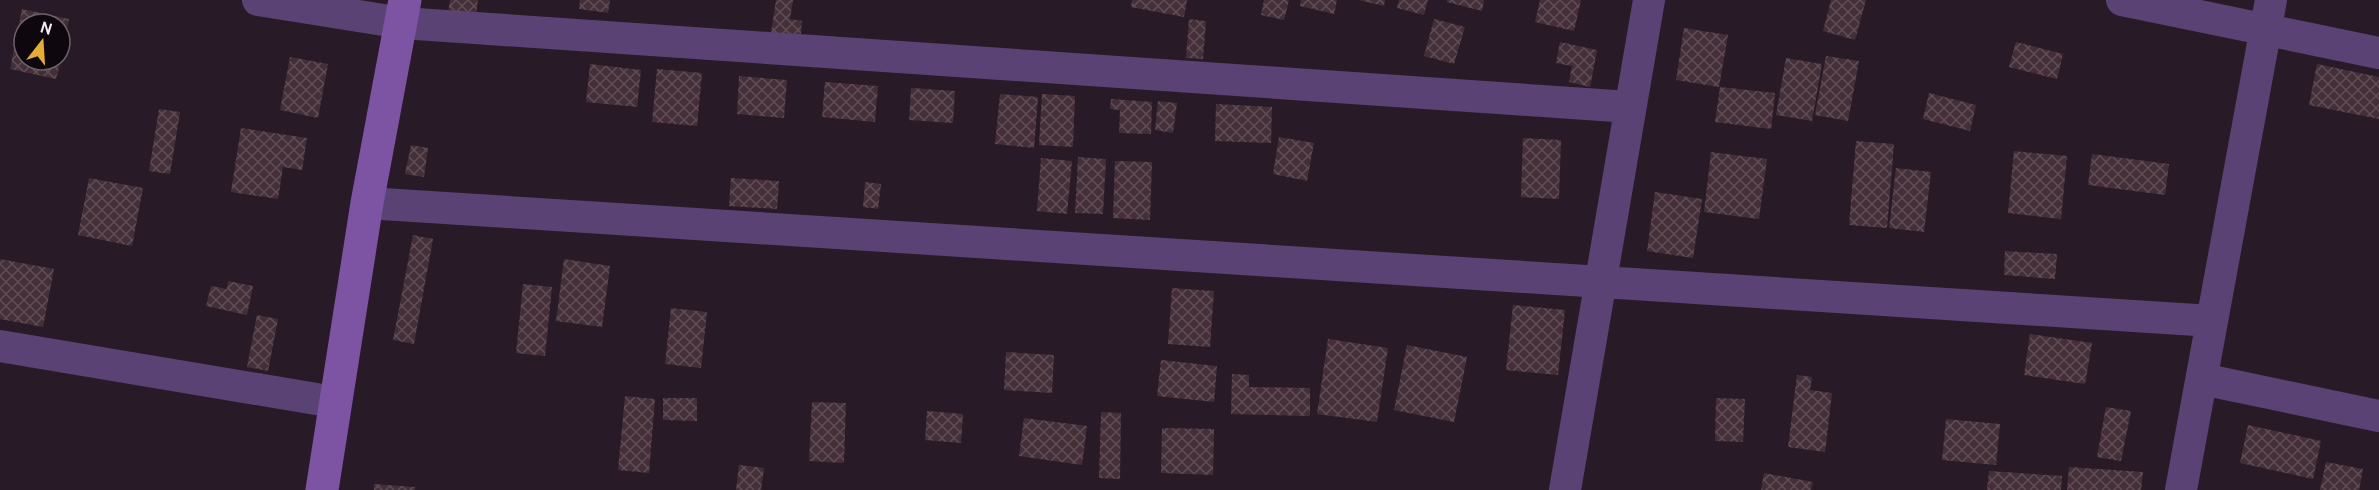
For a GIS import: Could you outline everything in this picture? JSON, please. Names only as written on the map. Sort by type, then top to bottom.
[{"type":"main road","points":[[322,490],[334,402],[403,11]]},
{"type":"street","points":[[258,0],[1630,107]]},
{"type":"street","points":[[1565,490],[1648,0]]},
{"type":"street","points":[[2122,0],[2379,53]]},
{"type":"street","points":[[2181,490],[2271,0]]},
{"type":"street","points":[[368,203],[2212,321]]},
{"type":"street","points":[[0,346],[334,402]]},
{"type":"street","points":[[2202,379],[2379,416]]},
{"type":"building","points":[[450,0],[478,0],[475,25],[447,20]]},
{"type":"building","points":[[580,0],[610,0],[608,13],[579,9]]},
{"type":"building","points":[[776,0],[793,0],[790,19],[802,21],[800,43],[770,39]]},
{"type":"building","points":[[1132,0],[1187,0],[1184,17],[1131,7]]},
{"type":"building","points":[[1264,0],[1289,0],[1284,20],[1261,15]]},
{"type":"building","points":[[1301,0],[1337,0],[1334,14],[1300,6]]},
{"type":"building","points":[[1358,0],[1385,0],[1384,6]]},
{"type":"building","points":[[1399,0],[1428,0],[1424,15],[1397,8]]},
{"type":"building","points":[[1447,0],[1484,0],[1482,11],[1447,2]]},
{"type":"building","points":[[1540,0],[1581,0],[1574,31],[1535,22]]},
{"type":"building","points":[[1831,0],[1866,0],[1855,40],[1823,31]]},
{"type":"building","points":[[1189,19],[1206,21],[1203,59],[1186,58]]},
{"type":"building","points":[[1434,19],[1465,27],[1454,64],[1424,56]]},
{"type":"building","points":[[1684,28],[1728,35],[1719,87],[1676,80]]},
{"type":"building","points":[[1560,42],[1597,50],[1590,87],[1569,82],[1572,66],[1556,63]]},
{"type":"building","points":[[2016,42],[2063,54],[2057,79],[2009,67]]},
{"type":"building","points":[[1826,56],[1859,61],[1848,121],[1815,115]]},
{"type":"building","points":[[290,57],[328,64],[318,118],[280,110]]},
{"type":"building","points":[[1786,58],[1822,64],[1812,121],[1776,115]]},
{"type":"building","points":[[590,64],[641,70],[637,107],[586,102]]},
{"type":"building","points":[[2317,64],[2379,77],[2379,119],[2309,105]]},
{"type":"building","points":[[657,69],[702,73],[697,126],[652,122]]},
{"type":"building","points":[[24,72],[58,72],[56,79]]},
{"type":"building","points":[[739,76],[787,80],[784,118],[737,114]]},
{"type":"building","points":[[825,82],[878,86],[875,122],[822,117]]},
{"type":"building","points":[[1720,87],[1775,93],[1771,129],[1715,122]]},
{"type":"building","points":[[911,88],[955,91],[953,123],[909,120]]},
{"type":"building","points":[[1929,93],[1976,105],[1970,131],[1923,119]]},
{"type":"building","points":[[1000,94],[1038,97],[1034,148],[995,144]]},
{"type":"building","points":[[1042,94],[1075,96],[1073,147],[1039,145]]},
{"type":"building","points":[[1111,99],[1152,102],[1151,134],[1119,133],[1120,110],[1110,109]]},
{"type":"building","points":[[1158,101],[1177,103],[1173,133],[1155,130]]},
{"type":"building","points":[[1216,104],[1272,107],[1271,143],[1215,141]]},
{"type":"building","points":[[159,109],[180,112],[170,174],[149,171]]},
{"type":"building","points":[[241,128],[307,138],[302,170],[283,167],[278,199],[231,192]]},
{"type":"building","points":[[1279,137],[1314,143],[1307,181],[1273,174]]},
{"type":"building","points":[[1523,138],[1561,140],[1559,199],[1521,197]]},
{"type":"building","points":[[1856,141],[1894,144],[1887,228],[1849,225]]},
{"type":"building","points":[[411,145],[428,148],[424,177],[405,174]]},
{"type":"building","points":[[2014,151],[2067,156],[2061,219],[2008,213]]},
{"type":"building","points":[[1711,152],[1767,159],[1759,219],[1704,212]]},
{"type":"building","points":[[2092,154],[2169,164],[2165,195],[2088,185]]},
{"type":"building","points":[[1078,157],[1106,159],[1103,214],[1075,213]]},
{"type":"building","points":[[1041,158],[1072,161],[1067,214],[1037,211]]},
{"type":"building","points":[[1115,161],[1152,162],[1150,220],[1113,218]]},
{"type":"building","points":[[1896,168],[1931,172],[1924,232],[1889,228]]},
{"type":"building","points":[[89,178],[143,188],[132,246],[78,235]]},
{"type":"building","points":[[731,178],[779,181],[777,209],[729,206]]},
{"type":"building","points":[[865,182],[881,184],[878,209],[863,207]]},
{"type":"building","points":[[1655,192],[1702,199],[1693,258],[1647,251]]},
{"type":"building","points":[[413,235],[433,239],[414,344],[393,340]]},
{"type":"building","points":[[2005,251],[2057,254],[2055,279],[2004,275]]},
{"type":"building","points":[[0,259],[54,269],[43,327],[0,319]]},
{"type":"building","points":[[564,259],[610,266],[602,327],[556,321]]},
{"type":"building","points":[[228,281],[253,286],[247,315],[206,306],[211,286],[227,289]]},
{"type":"building","points":[[523,284],[552,287],[545,356],[516,353]]},
{"type":"building","points":[[1172,288],[1214,291],[1210,347],[1168,344]]},
{"type":"building","points":[[1513,305],[1565,310],[1558,375],[1506,370]]},
{"type":"building","points":[[671,308],[707,312],[701,368],[665,364]]},
{"type":"building","points":[[257,315],[278,319],[268,371],[247,367]]},
{"type":"building","points":[[2030,334],[2092,343],[2085,384],[2024,375]]},
{"type":"building","points":[[1328,339],[1388,348],[1377,422],[1317,414]]},
{"type":"building","points":[[1407,345],[1467,357],[1454,422],[1394,410]]},
{"type":"building","points":[[1006,352],[1054,355],[1052,393],[1004,390]]},
{"type":"building","points":[[1161,360],[1217,366],[1214,402],[1157,396]]},
{"type":"building","points":[[1232,374],[1249,375],[1249,387],[1310,388],[1310,416],[1231,414]]},
{"type":"building","points":[[1797,375],[1812,377],[1810,390],[1832,393],[1825,452],[1788,447]]},
{"type":"building","points":[[625,396],[655,399],[649,473],[618,470]]},
{"type":"building","points":[[663,398],[697,398],[697,421],[663,420]]},
{"type":"building","points":[[1716,398],[1745,399],[1743,442],[1715,441]]},
{"type":"building","points":[[812,402],[846,403],[844,463],[809,461]]},
{"type":"building","points":[[2106,407],[2131,411],[2121,461],[2097,457]]},
{"type":"building","points":[[927,411],[963,414],[961,443],[925,440]]},
{"type":"building","points":[[1101,412],[1121,413],[1120,479],[1099,478]]},
{"type":"building","points":[[1024,418],[1087,426],[1082,465],[1019,456]]},
{"type":"building","points":[[1946,419],[2000,424],[1996,465],[1942,460]]},
{"type":"building","points":[[2248,425],[2321,441],[2313,479],[2240,463]]},
{"type":"building","points":[[1162,428],[1214,429],[1213,475],[1161,473]]},
{"type":"building","points":[[2326,462],[2363,469],[2359,490],[2320,490]]},
{"type":"building","points":[[739,465],[764,468],[761,490],[736,490]]},
{"type":"building","points":[[2069,467],[2143,472],[2141,490],[2067,490]]},
{"type":"building","points":[[1989,471],[2062,476],[2061,490],[1987,490]]},
{"type":"building","points":[[1764,473],[1813,482],[1811,490],[1761,490]]},
{"type":"building","points":[[374,484],[415,487],[415,490],[374,490]]}]
